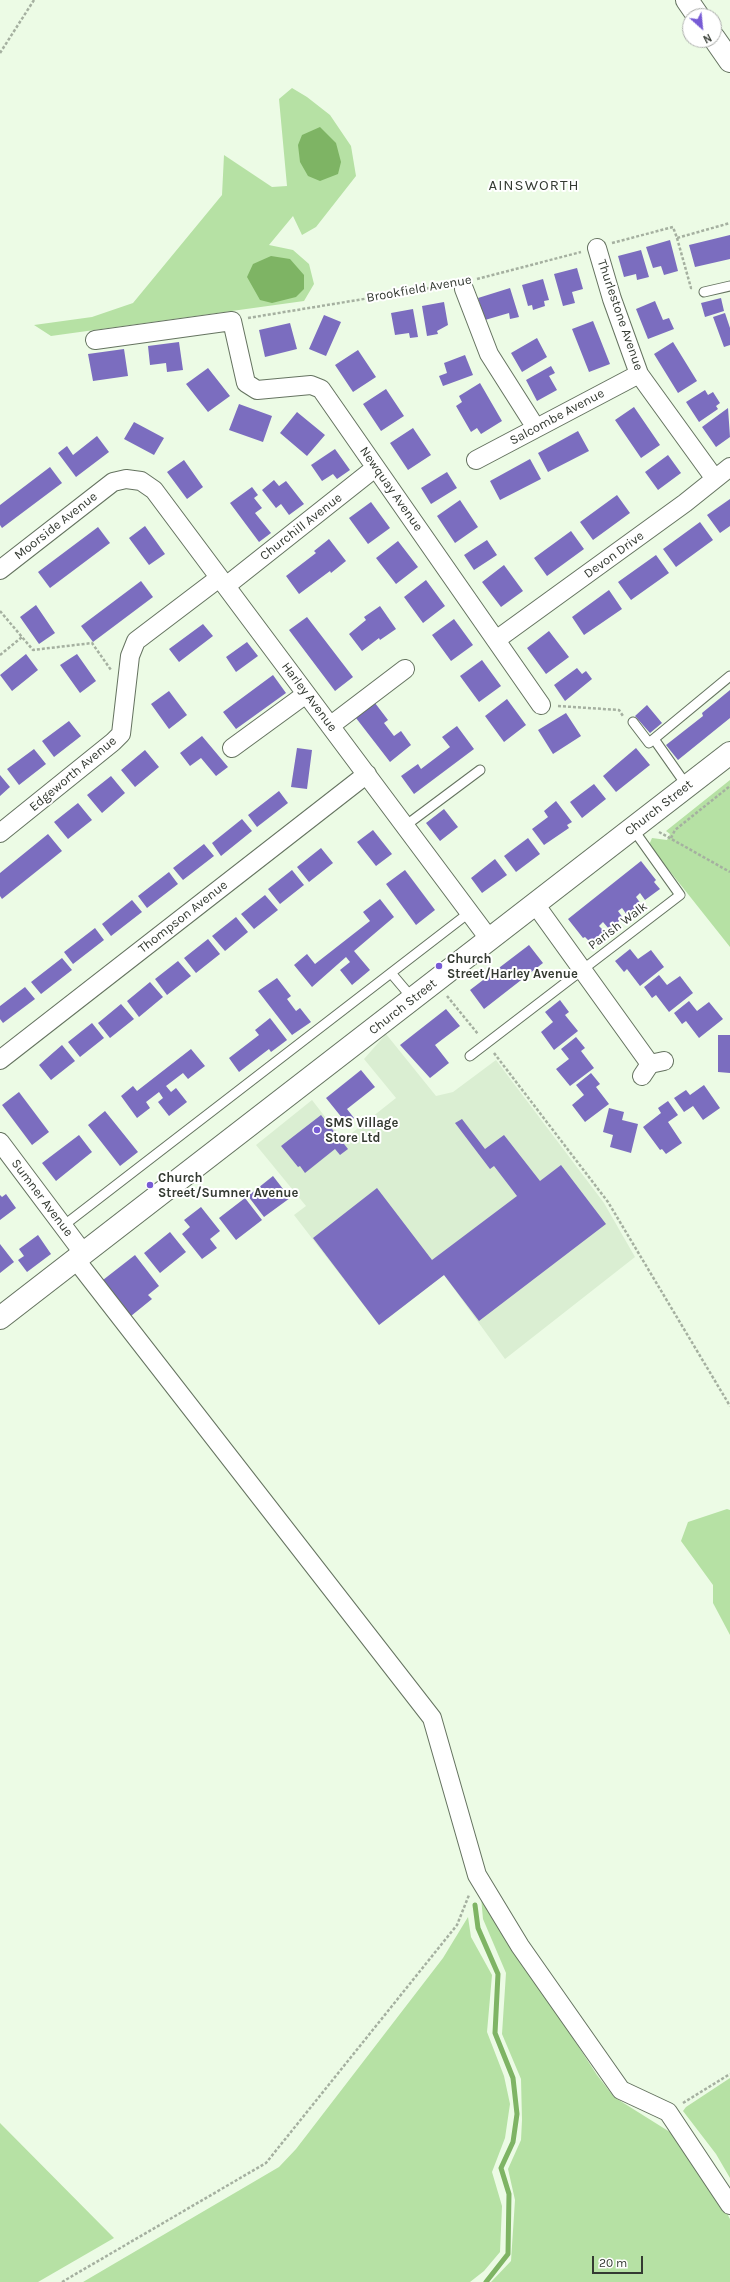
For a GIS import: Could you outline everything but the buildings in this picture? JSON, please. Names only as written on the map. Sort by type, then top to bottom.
[{"type":"main road","points":[[721,48],[730,61]]},
{"type":"main road","name":"Church Street","points":[[0,1318],[730,753]]},
{"type":"street","name":"Thurlestone Avenue","points":[[597,248],[612,299],[638,374],[715,479]]},
{"type":"street","points":[[462,285],[489,354],[536,428]]},
{"type":"street","points":[[95,340],[232,321]]},
{"type":"street","name":"Newquay Avenue","points":[[232,321],[246,383],[257,390],[311,385],[321,389],[541,705]]},
{"type":"street","name":"Salcombe Avenue","points":[[476,460],[638,374]]},
{"type":"street","name":"Devon Drive","points":[[496,640],[730,467]]},
{"type":"street","name":"Churchill Avenue","points":[[222,582],[375,468]]},
{"type":"street","name":"Harley Avenue","points":[[113,482],[126,479],[141,482],[154,490],[490,940]]},
{"type":"street","name":"Moorside Avenue","points":[[0,570],[113,482]]},
{"type":"street","name":"Edgeworth Avenue","points":[[0,833],[114,742],[121,734],[130,656],[136,641],[222,582]]},
{"type":"street","points":[[330,726],[405,669]]},
{"type":"street","points":[[232,748],[306,694]]},
{"type":"street","name":"Thompson Avenue","points":[[0,1060],[366,774]]},
{"type":"street","points":[[535,904],[652,1067]]},
{"type":"street","name":"Sumner Avenue","points":[[0,1142],[63,1226],[80,1257],[432,1718],[477,1875],[520,1946],[621,2090],[668,2112]]},
{"type":"street","points":[[668,2112],[730,2205]]},
{"type":"lane","points":[[704,292],[730,286]]},
{"type":"lane","points":[[630,723],[649,743],[730,676]]},
{"type":"lane","points":[[654,739],[687,786]]},
{"type":"lane","points":[[405,826],[480,770]]},
{"type":"lane","name":"Parish Walk","points":[[470,1056],[680,895],[633,829]]},
{"type":"lane","points":[[63,1226],[470,912]]},
{"type":"lane","points":[[391,973],[413,999]]},
{"type":"path","points":[[0,53],[34,0]]},
{"type":"path","points":[[704,292],[691,288],[677,238],[730,223]]},
{"type":"path","name":"Brookfield Avenue","points":[[232,321],[462,285],[673,227],[677,238]]},
{"type":"path","points":[[0,611],[33,650],[92,643],[126,692]]},
{"type":"path","points":[[0,655],[22,637]]},
{"type":"path","points":[[541,705],[619,710],[630,723]]},
{"type":"path","points":[[730,786],[675,830],[671,838],[730,872]]},
{"type":"path","points":[[435,982],[486,1044],[608,1202],[730,1406]]},
{"type":"path","points":[[62,2282],[266,2163],[457,1925],[477,1875]]},
{"type":"path","points":[[668,2112],[730,2074]]},
{"type":"shaded area","points":[[292,88],[307,97],[330,115],[351,146],[356,176],[316,227],[302,235],[293,216],[269,245],[293,250],[309,264],[314,284],[304,301],[51,336],[34,325],[92,317],[133,303],[222,195],[224,155],[272,187],[287,186],[279,99]]},
{"type":"shaded area","points":[[320,127],[336,143],[341,162],[338,174],[320,181],[308,176],[300,162],[298,145],[302,135]]},
{"type":"shaded area","points":[[271,256],[290,259],[304,275],[304,289],[296,297],[272,303],[260,300],[247,277],[253,264]]},
{"type":"shaded area","points":[[730,780],[730,947],[649,845],[652,838],[667,840],[670,834],[666,831]]},
{"type":"shaded area","points":[[386,1034],[436,1096],[453,1092],[496,1060],[604,1203],[635,1257],[505,1359],[444,1275],[379,1325],[294,1215],[306,1206],[256,1145],[312,1100],[343,1140],[396,1098],[364,1059]]},
{"type":"shaded area","points":[[727,1509],[730,1510],[730,1635],[713,1603],[713,1585],[681,1541],[688,1522]]},
{"type":"shaded area","points":[[481,1897],[597,2075],[614,2097],[681,2139],[702,2167],[730,2219],[730,2282],[491,2282],[511,2261],[515,2200],[508,2169],[521,2140],[521,2079],[502,2034],[506,1973],[483,1919]]},
{"type":"shaded area","points":[[468,1917],[471,1937],[492,1975],[487,2032],[504,2076],[510,2104],[505,2138],[492,2172],[502,2206],[500,2252],[484,2271],[470,2282],[83,2282],[279,2167],[296,2149],[443,1958]]},
{"type":"shaded area","points":[[730,2078],[730,2178],[716,2154],[683,2111],[686,2107]]},
{"type":"shaded area","points":[[0,2123],[114,2238],[38,2282],[0,2282]]},
{"type":"waterway","points":[[475,1905],[478,1928],[498,1974],[495,2033],[513,2078],[517,2114],[513,2142],[501,2168],[509,2194],[508,2254],[486,2282]]},
{"type":"place","name":"Church Street/Harley Avenue","points":[[439,966]]},
{"type":"place","name":"SMS Village Store Ltd","points":[[317,1130]]},
{"type":"place","name":"Church Street/Sumner Avenue","points":[[150,1185]]},
{"type":"district","name":"AINSWORTH","points":[[534,186]]}]
